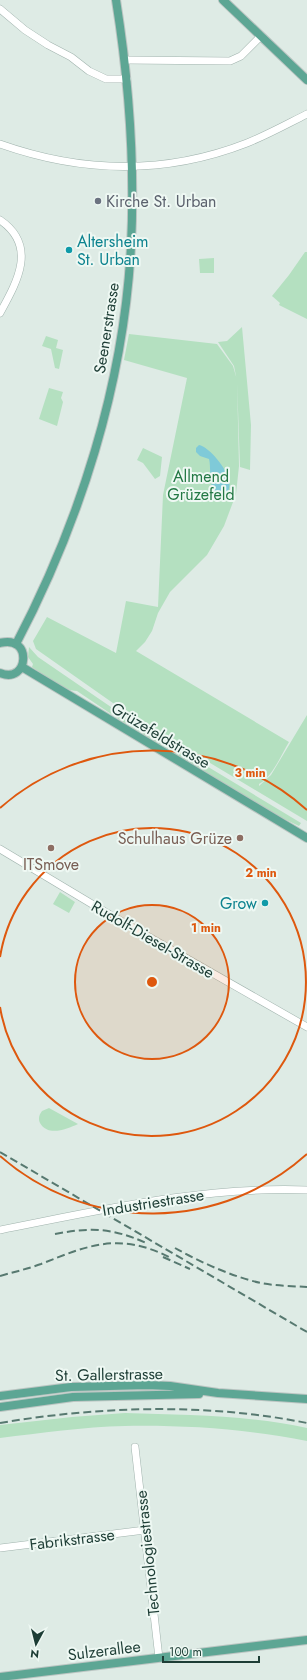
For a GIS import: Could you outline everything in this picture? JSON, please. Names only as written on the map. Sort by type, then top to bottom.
[{"type":"main road","name":"Seenerstrasse","points":[[16,644],[42,593],[66,537],[97,443],[109,399],[122,326],[130,262],[132,167],[127,79],[116,0]]},
{"type":"main road","points":[[223,0],[307,80]]},
{"type":"main road","points":[[0,644],[11,642],[16,644],[23,652],[24,662],[22,667],[14,673],[9,675],[0,673]]},
{"type":"main road","name":"Grüzefeldstrasse","points":[[22,667],[307,838]]},
{"type":"main road","name":"St. Gallerstrasse","points":[[0,1396],[40,1390],[112,1385],[170,1386],[218,1393],[307,1399]]},
{"type":"main road","name":"St. Gallerstrasse","points":[[0,1407],[73,1397],[218,1393]]},
{"type":"main road","name":"Sulzerallee","points":[[0,1677],[33,1676],[159,1658],[307,1640]]},
{"type":"street","points":[[0,9],[25,30],[48,45],[71,57],[94,74],[112,80],[127,79]]},
{"type":"street","points":[[125,60],[230,61],[241,56],[261,36]]},
{"type":"street","points":[[0,144],[23,152],[71,164],[132,167],[171,164],[221,152],[247,143],[307,114]]},
{"type":"street","points":[[0,220],[8,226],[18,241],[22,261],[21,269],[14,288],[0,313]]},
{"type":"street","name":"Rudolf-Diesel-Strasse","points":[[0,849],[107,913],[307,1027]]},
{"type":"street","name":"Industriestrasse","points":[[0,1230],[175,1197],[256,1190],[307,1190]]},
{"type":"street","name":"Technologiestrasse","points":[[135,1448],[159,1658]]},
{"type":"street","name":"Fabrikstrasse","points":[[0,1548],[145,1530]]},
{"type":"green space","points":[[305,252],[307,252],[307,319],[279,305],[280,303],[272,296]]},
{"type":"green space","points":[[214,258],[214,273],[200,273],[199,259]]},
{"type":"green space","points":[[242,327],[251,425],[250,470],[240,467],[237,381],[234,366],[218,342],[227,341]]},
{"type":"green space","name":"Allmend Grüzefeld","points":[[129,334],[217,344],[233,366],[237,380],[239,466],[236,494],[224,526],[207,555],[170,592],[158,613],[152,631],[145,642],[136,651],[289,742],[273,771],[259,784],[259,786],[271,775],[307,715],[307,821],[130,715],[36,649],[33,641],[47,617],[116,653],[126,601],[158,607],[163,495],[187,378],[124,360]]},
{"type":"green space","points":[[46,336],[58,340],[56,348],[63,350],[59,369],[55,368],[51,349],[42,346]]},
{"type":"green space","points":[[49,388],[63,392],[61,398],[63,402],[57,426],[39,419]]},
{"type":"green space","points":[[143,448],[162,457],[160,476],[155,479],[143,463],[137,460]]},
{"type":"green space","points":[[29,647],[38,657],[127,718],[301,823],[299,826],[278,816],[123,722],[77,691],[65,689],[60,686],[32,667],[33,664],[28,657]]},
{"type":"green space","points":[[60,892],[75,902],[69,913],[53,904]]},
{"type":"green space","points":[[49,1108],[78,1124],[58,1131],[48,1130],[40,1123],[39,1118],[42,1111]]},
{"type":"green space","points":[[125,1413],[216,1416],[262,1420],[307,1428],[307,1441],[262,1433],[193,1427],[148,1426],[62,1430],[0,1438],[0,1425]]},
{"type":"water","points":[[199,445],[212,453],[224,468],[229,481],[228,492],[221,494],[216,493],[213,489],[211,484],[209,459],[200,456],[196,452],[196,448]]},
{"type":"railway","points":[[0,1152],[307,1332]]},
{"type":"railway","points":[[55,1234],[80,1230],[102,1230],[123,1234],[146,1243]]},
{"type":"railway","points":[[0,1276],[36,1266],[74,1251],[104,1244],[119,1243],[135,1245],[151,1249],[169,1257]]},
{"type":"railway","points":[[175,1248],[195,1259],[239,1277],[272,1285],[307,1287]]},
{"type":"railway","points":[[163,1257],[190,1269]]},
{"type":"railway","points":[[0,1423],[76,1413],[154,1409],[231,1412],[307,1423]]},
{"type":"place","name":"Kirche St. Urban","points":[[98,201]]},
{"type":"place","name":"Altersheim St. Urban","points":[[69,250]]},
{"type":"place","name":"Schulhaus Grüze","points":[[240,838]]},
{"type":"place","name":"ITSmove","points":[[51,848]]},
{"type":"place","name":"Grow","points":[[265,903]]}]
